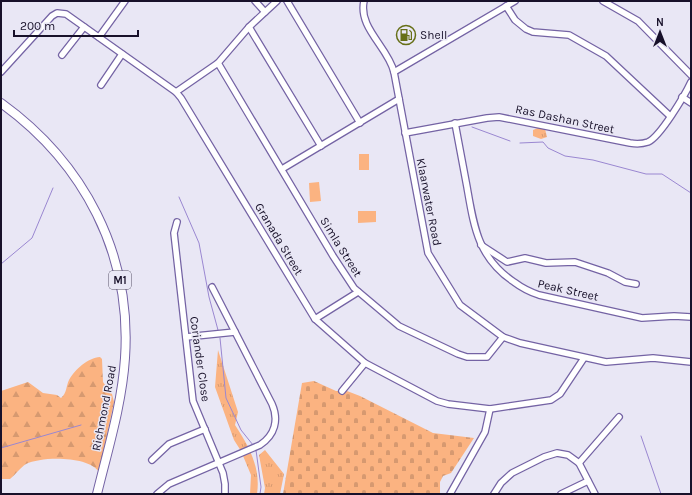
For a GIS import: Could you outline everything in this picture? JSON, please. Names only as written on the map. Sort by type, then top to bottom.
[{"type":"highway","name":"Richmond Road","points":[[1,103],[37,132],[62,159],[80,183],[99,218],[112,250],[119,276],[126,328],[125,358],[120,397],[97,494]]},
{"type":"street","points":[[99,37],[125,1]]},
{"type":"street","points":[[255,1],[265,12]]},
{"type":"street","points":[[176,92],[218,63],[249,27],[277,1]]},
{"type":"street","points":[[287,1],[360,123]]},
{"type":"street","name":"Klaarwater Road","points":[[364,1],[363,11],[368,26],[390,61],[394,72],[425,244],[430,257],[460,305],[503,337],[513,342],[584,358],[614,362],[653,358],[691,362]]},
{"type":"street","points":[[394,72],[515,1]]},
{"type":"street","points":[[603,1],[638,22],[691,75]]},
{"type":"street","points":[[506,6],[515,20],[526,29],[533,32],[569,35],[606,56],[670,116]]},
{"type":"street","name":"Granada Street","points":[[1,72],[52,16],[57,13],[66,14],[176,92],[315,319],[365,363],[437,401],[448,404],[490,409],[551,400],[560,394],[584,358]]},
{"type":"street","points":[[62,55],[84,27]]},
{"type":"street","points":[[249,27],[320,146]]},
{"type":"street","points":[[101,85],[122,54]]},
{"type":"street","name":"Simla Street","points":[[218,63],[350,284],[358,292],[399,326],[467,357],[487,357],[503,337]]},
{"type":"street","name":"Ras Dashan Street","points":[[405,133],[499,117],[640,144],[654,139],[691,82]]},
{"type":"street","points":[[682,97],[691,103]]},
{"type":"street","points":[[282,169],[399,99]]},
{"type":"street","name":"Peak Street","points":[[455,124],[474,226],[481,244],[497,270],[531,293],[642,318],[674,316],[691,317]]},
{"type":"street","name":"Coriander Close","points":[[177,222],[174,233],[193,401],[225,478],[225,494]]},
{"type":"street","points":[[481,244],[508,262],[525,258],[546,264],[575,262],[608,272],[625,282],[636,284]]},
{"type":"street","points":[[157,494],[169,484],[264,442],[272,432],[276,421],[272,404],[212,287]]},
{"type":"street","points":[[315,319],[358,292]]},
{"type":"street","points":[[186,337],[235,332]]},
{"type":"street","points":[[572,355],[577,360],[577,370]]},
{"type":"street","points":[[342,391],[365,363]]},
{"type":"street","points":[[450,494],[485,432],[490,409]]},
{"type":"street","points":[[579,463],[619,418]]},
{"type":"street","points":[[152,460],[169,444],[205,429]]},
{"type":"street","points":[[494,494],[501,483],[508,476],[544,457],[562,454],[573,458],[579,463],[595,494]]},
{"type":"street","points":[[561,494],[588,481]]},
{"type":"green space","points":[[538,128],[545,129],[547,137],[541,139],[533,136],[533,130]]},
{"type":"green space","points":[[359,154],[369,154],[369,170],[359,170]]},
{"type":"green space","points":[[319,182],[321,201],[310,202],[309,183]]},
{"type":"green space","points":[[358,211],[376,211],[376,222],[358,223]]},
{"type":"green space","points":[[218,350],[238,412],[235,425],[253,458],[258,484],[257,494],[250,494],[251,475],[241,451],[234,440],[215,387]]},
{"type":"green space","points":[[100,357],[102,359],[103,382],[112,394],[114,402],[99,472],[94,467],[76,460],[53,459],[33,461],[22,467],[10,479],[1,479],[1,391],[28,382],[43,393],[57,395],[61,398],[65,392],[69,380],[75,372],[91,359]]},
{"type":"green space","points":[[314,381],[336,391],[347,391],[360,396],[433,433],[474,438],[451,473],[443,476],[440,482],[440,494],[283,494],[302,383]]},
{"type":"green space","points":[[265,450],[284,474],[280,494],[264,494],[265,488],[259,455]]},
{"type":"waterway","points":[[472,127],[510,141]]},
{"type":"waterway","points":[[520,143],[543,142],[548,148],[565,156],[593,160],[646,174],[662,174],[691,193]]},
{"type":"waterway","points":[[1,264],[32,238],[53,188]]},
{"type":"waterway","points":[[179,197],[199,243],[209,297],[218,330]]},
{"type":"waterway","points":[[220,338],[226,398],[241,430],[253,445]]},
{"type":"waterway","points":[[1,448],[81,425]]},
{"type":"waterway","points":[[641,436],[661,494]]},
{"type":"waterway","points":[[256,450],[261,487],[260,494]]},
{"type":"place","name":"Shell","points":[[406,35]]}]
